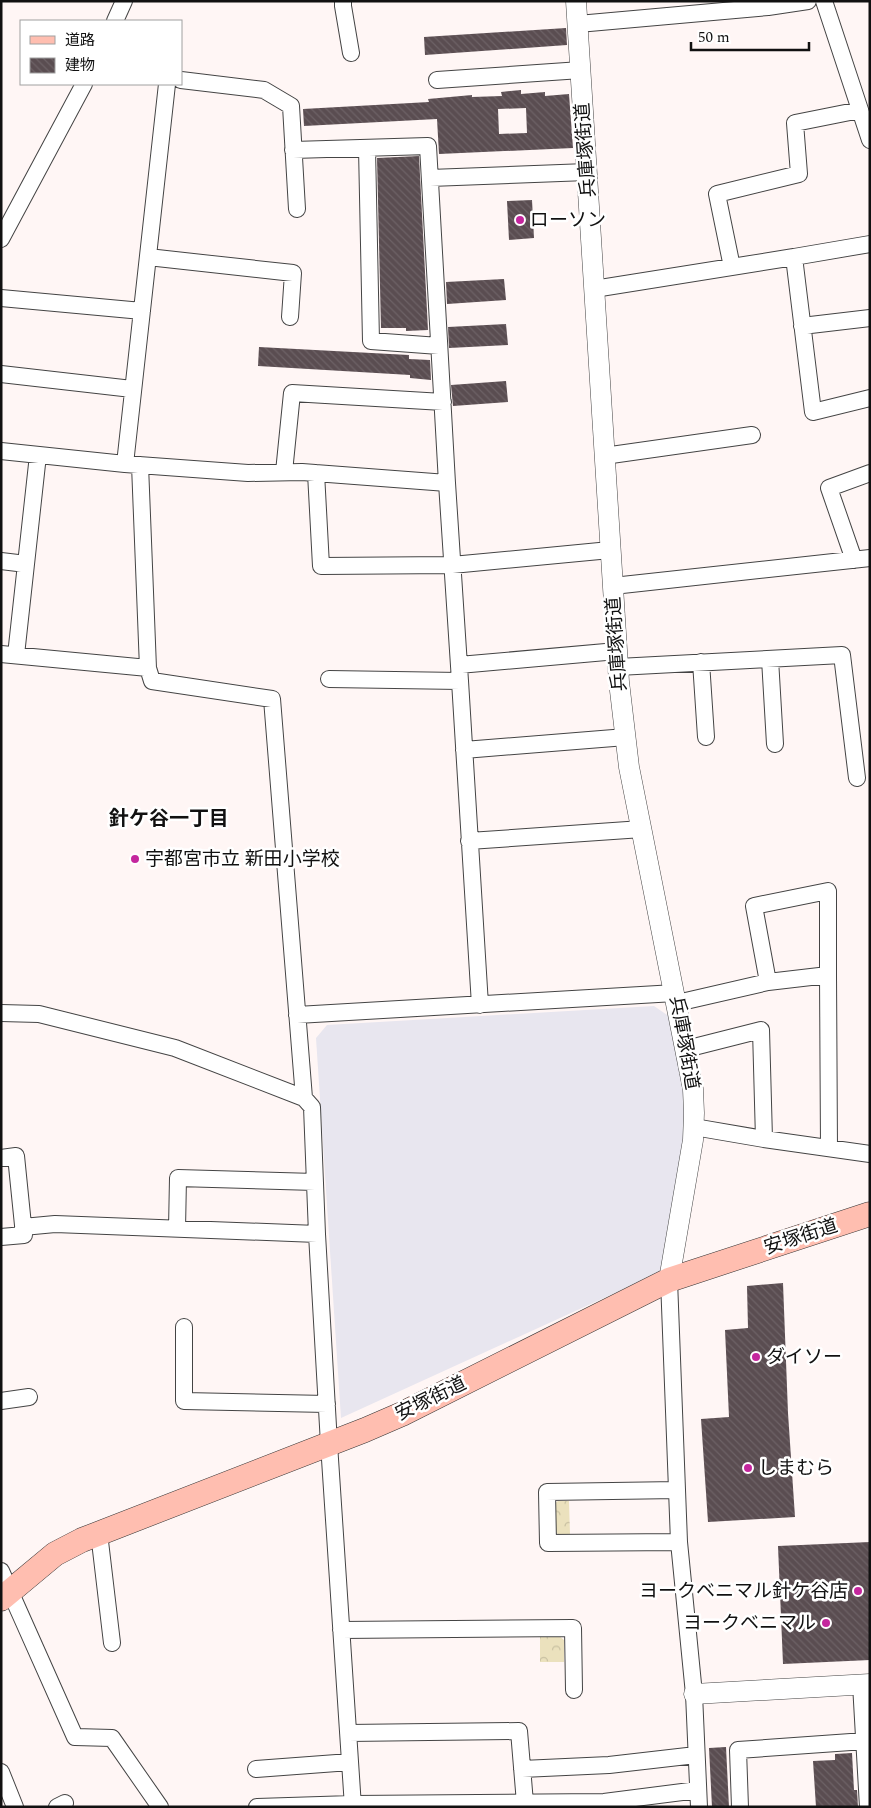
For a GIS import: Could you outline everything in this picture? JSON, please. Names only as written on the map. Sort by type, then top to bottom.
[{"type":"main road","name":"安塚街道","points":[[4,1587],[55,1554],[99,1533],[365,1430],[418,1406],[669,1280],[870,1214]]},
{"type":"street","points":[[114,20],[124,1]]},
{"type":"street","points":[[343,1],[342,6],[351,53]]},
{"type":"street","name":"兵庫塚街道","points":[[576,1],[610,550],[614,586],[617,659],[629,768],[693,1089],[694,1127],[669,1280]]},
{"type":"street","points":[[578,24],[808,1]]},
{"type":"street","points":[[824,1],[870,140]]},
{"type":"street","points":[[438,80],[581,70]]},
{"type":"street","points":[[182,80],[264,90],[291,106],[297,209]]},
{"type":"street","points":[[1,239],[83,85]]},
{"type":"street","points":[[167,85],[132,389],[132,465],[148,668],[152,681],[272,699],[304,1098]]},
{"type":"street","points":[[732,267],[717,194],[799,174],[795,123],[860,110]]},
{"type":"street","points":[[294,150],[428,146],[480,1005]]},
{"type":"street","points":[[367,148],[370,341],[439,346]]},
{"type":"street","points":[[430,178],[587,172]]},
{"type":"street","points":[[594,288],[794,258],[870,244]]},
{"type":"street","points":[[148,258],[293,273],[290,317]]},
{"type":"street","points":[[794,258],[813,412],[870,398]]},
{"type":"street","points":[[1,298],[142,311]]},
{"type":"street","points":[[802,326],[870,318]]},
{"type":"street","points":[[1,374],[132,389]]},
{"type":"street","points":[[284,472],[292,393],[442,402]]},
{"type":"street","points":[[604,456],[752,435]]},
{"type":"street","points":[[1,451],[132,465],[248,473],[316,473],[447,483]]},
{"type":"street","points":[[38,455],[26,564],[9,654],[148,668]]},
{"type":"street","points":[[316,473],[321,566],[452,565],[610,550]]},
{"type":"street","points":[[614,586],[862,559],[829,488],[870,473]]},
{"type":"street","points":[[1,561],[26,564]]},
{"type":"street","points":[[458,665],[617,659],[701,662],[842,655],[857,778]]},
{"type":"street","points":[[770,659],[775,744]]},
{"type":"street","points":[[701,662],[706,737]]},
{"type":"street","points":[[329,679],[460,682]]},
{"type":"street","points":[[464,750],[626,738]]},
{"type":"street","points":[[469,841],[642,829]]},
{"type":"street","points":[[768,982],[754,906],[828,891],[829,1148]]},
{"type":"street","points":[[298,1015],[480,1005],[676,998],[768,982],[828,975]]},
{"type":"street","points":[[1,1013],[39,1014],[175,1048],[304,1098],[312,1107],[329,1444],[352,1805]]},
{"type":"street","points":[[686,1049],[761,1030],[764,1139]]},
{"type":"street","points":[[694,1127],[870,1154]]},
{"type":"street","points":[[1,1158],[16,1156],[24,1236],[1,1237]]},
{"type":"street","points":[[178,1229],[178,1178],[315,1182]]},
{"type":"street","points":[[23,1227],[55,1224],[317,1234]]},
{"type":"street","points":[[669,1280],[679,1542],[694,1694],[699,1807]]},
{"type":"street","points":[[184,1327],[184,1401],[327,1404]]},
{"type":"street","points":[[1,1401],[29,1397]]},
{"type":"street","points":[[677,1490],[547,1492],[548,1543],[679,1542]]},
{"type":"street","points":[[99,1533],[112,1643]]},
{"type":"street","points":[[4,1587],[75,1737],[112,1738],[160,1807]]},
{"type":"street","points":[[341,1630],[574,1628],[574,1690]]},
{"type":"street","points":[[694,1694],[865,1684],[868,1807]]},
{"type":"street","points":[[348,1733],[519,1731],[526,1803]]},
{"type":"street","points":[[740,1807],[738,1750],[865,1741]]},
{"type":"street","points":[[522,1769],[609,1764],[696,1755]]},
{"type":"street","points":[[256,1769],[350,1762]]},
{"type":"street","points":[[1,1772],[16,1807]]},
{"type":"street","points":[[257,1807],[604,1802],[698,1790]]},
{"type":"shaded area","points":[[654,1006],[670,1017],[683,1090],[685,1129],[663,1271],[341,1418],[316,1038],[327,1025]]},
{"type":"green space","points":[[558,1501],[569,1501],[570,1534],[558,1534],[553,1530],[552,1505]]},
{"type":"green space","points":[[540,1634],[557,1634],[564,1640],[564,1662],[540,1662]]},
{"type":"building","points":[[566,28],[567,45],[425,55],[424,37]]},
{"type":"building","points":[[521,90],[521,94],[545,92],[545,96],[569,94],[573,148],[439,154],[437,119],[304,126],[303,109],[429,102],[428,99],[472,95],[472,97],[502,96],[501,92]],"holes":[[[526,108],[527,133],[499,134],[498,109]]]},
{"type":"building","points":[[419,156],[428,330],[406,331],[406,328],[381,328],[377,158]]},
{"type":"building","name":"ローソン","points":[[532,200],[534,238],[509,240],[507,201]]},
{"type":"building","points":[[504,279],[506,300],[447,304],[446,282]]},
{"type":"building","points":[[506,324],[508,345],[449,348],[448,327]]},
{"type":"building","points":[[259,347],[409,355],[409,359],[430,360],[431,380],[410,378],[410,375],[258,366]]},
{"type":"building","points":[[506,381],[508,402],[453,406],[451,385]]},
{"type":"building","points":[[783,1283],[788,1413],[795,1517],[708,1522],[701,1419],[729,1417],[725,1330],[748,1328],[747,1286]]},
{"type":"building","name":"ヨークベニマル","points":[[870,1542],[870,1660],[783,1664],[778,1546]]},
{"type":"building","points":[[726,1747],[729,1807],[712,1807],[709,1748]]},
{"type":"building","points":[[852,1753],[854,1790],[857,1790],[858,1807],[816,1807],[813,1761],[835,1760],[835,1754]]},
{"type":"place","name":"ローソン","points":[[520,220]]},
{"type":"place","name":"宇都宮市立 新田小学校","points":[[135,859]]},
{"type":"place","name":"ダイソー","points":[[756,1357]]},
{"type":"place","name":"しまむら","points":[[748,1468]]},
{"type":"place","name":"ヨークベニマル針ケ谷店","points":[[858,1591]]},
{"type":"place","name":"ヨークベニマル","points":[[826,1623]]},
{"type":"district","name":"針ケ谷一丁目","points":[[169,819]]}]
